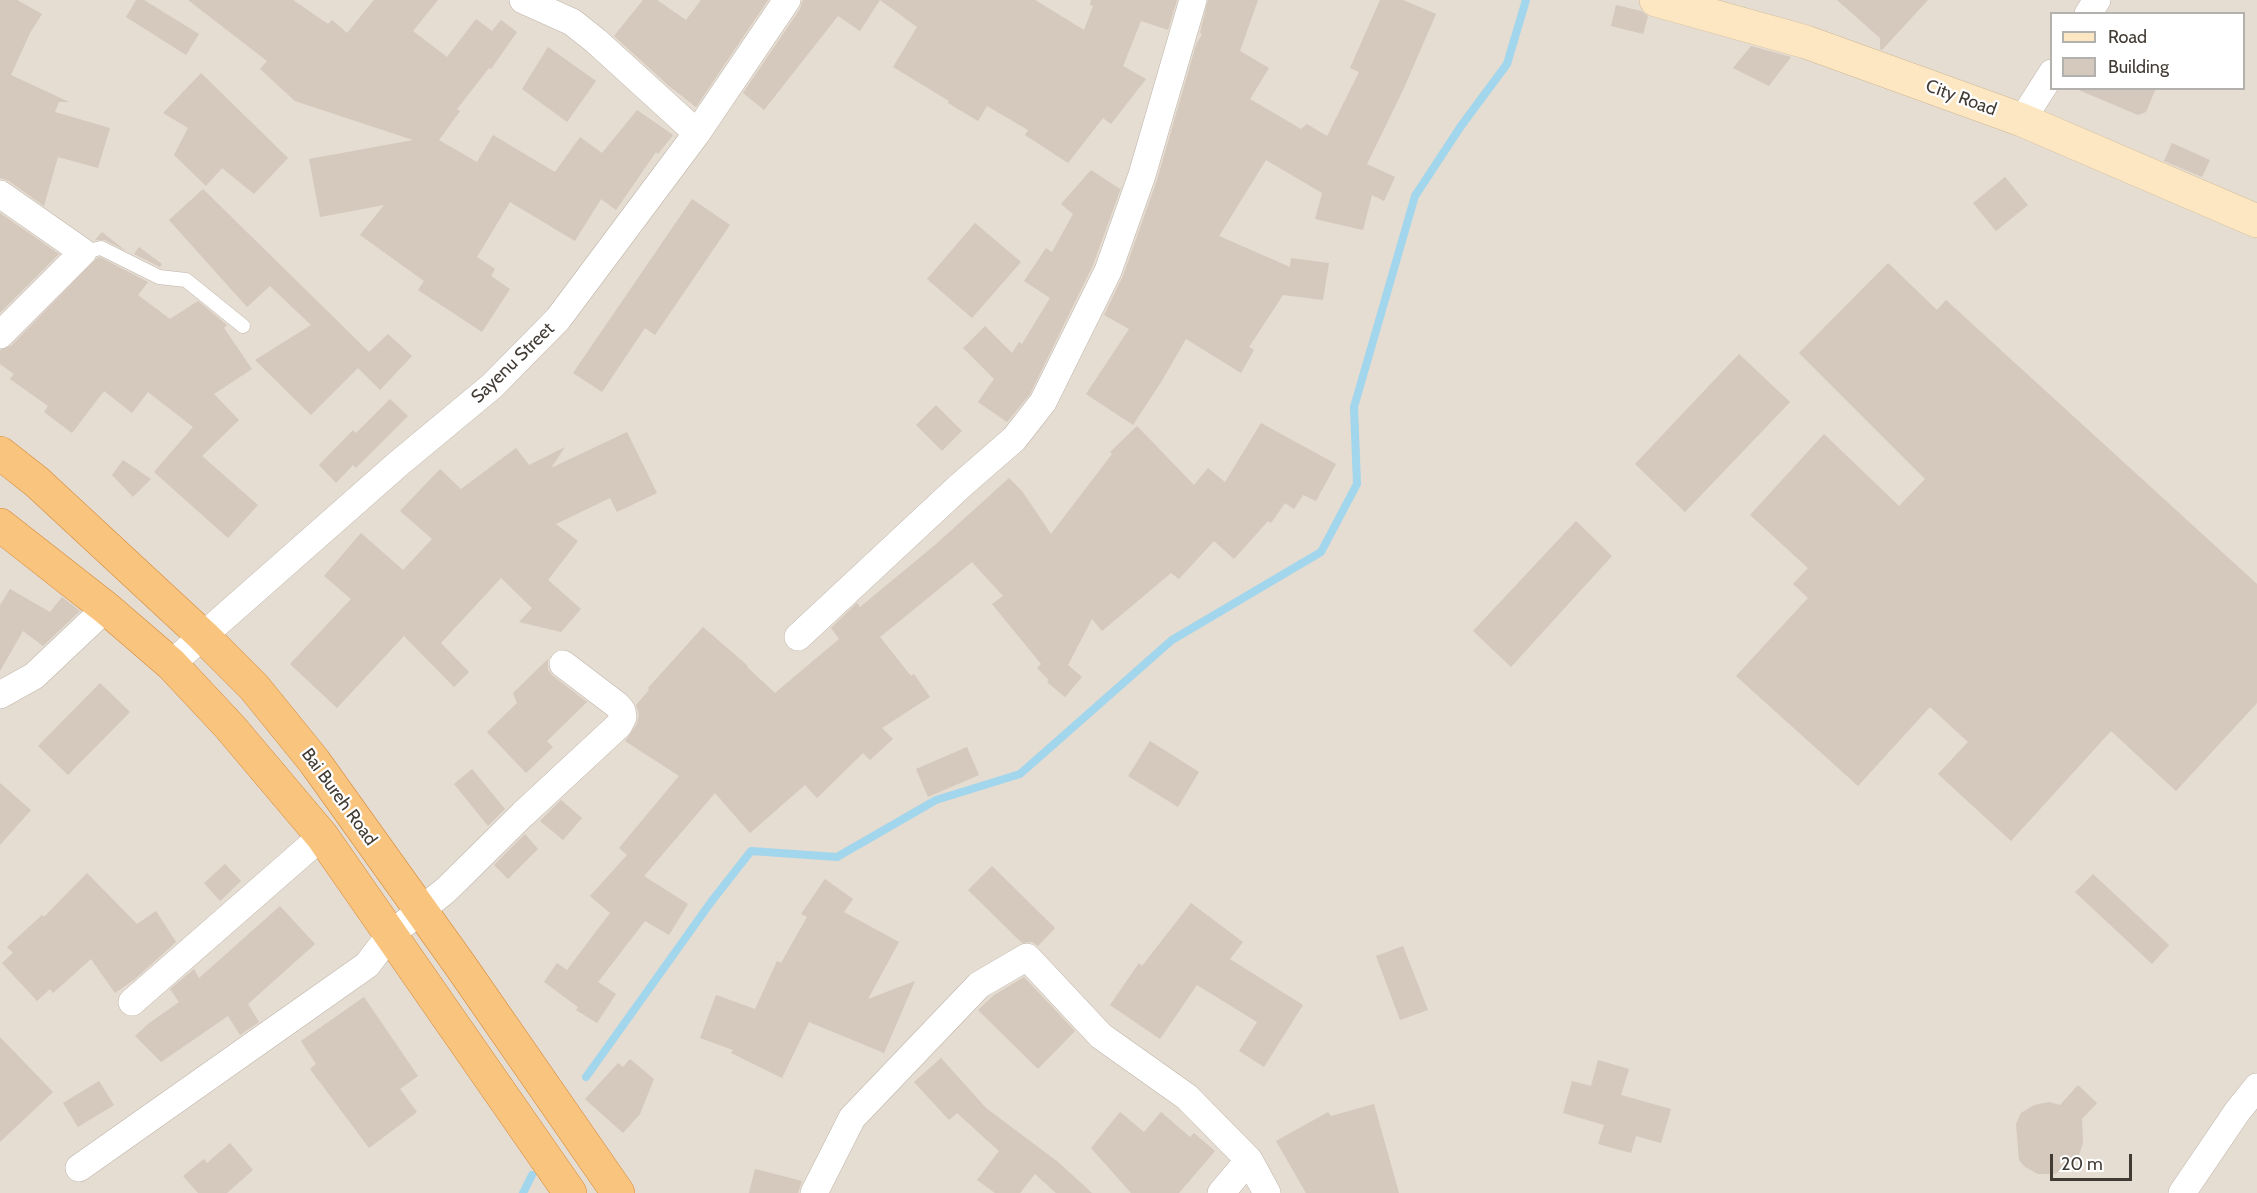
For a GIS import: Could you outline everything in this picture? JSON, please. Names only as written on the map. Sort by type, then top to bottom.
[{"type":"highway","name":"Bai Bureh Road","points":[[0,453],[37,482],[203,636],[254,687],[306,752],[421,909],[618,1193]]},
{"type":"highway","name":"Bai Bureh Road","points":[[0,525],[106,608],[171,664],[230,727],[322,836],[570,1193]]},
{"type":"main road","name":"City Road","points":[[1656,0],[1806,42],[2022,120],[2257,221]]},
{"type":"street","points":[[523,0],[572,22],[697,133]]},
{"type":"street","name":"Sayenu Street","points":[[171,664],[398,464],[492,386],[558,319],[697,133],[787,0]]},
{"type":"street","points":[[798,637],[960,486],[1014,439],[1043,402],[1108,271],[1142,175],[1193,0]]},
{"type":"street","points":[[2022,120],[2050,76]]},
{"type":"street","points":[[0,194],[83,252],[0,335]]},
{"type":"street","points":[[0,695],[33,676],[106,608]]},
{"type":"street","points":[[79,1168],[367,965],[390,935],[446,890],[523,814],[619,725],[623,717],[617,705],[562,664]]},
{"type":"street","points":[[132,1002],[322,836]]},
{"type":"street","points":[[814,1193],[852,1118],[979,986],[1027,957],[1101,1036],[1187,1097],[1248,1160],[1267,1193]]},
{"type":"street","points":[[2182,1193],[2237,1112],[2257,1087]]},
{"type":"street","points":[[1221,1193],[1248,1160]]},
{"type":"lane","points":[[83,252],[101,248],[159,277],[186,280],[243,326]]},
{"type":"shaded area","points":[[0,0],[2257,0],[2257,1193],[0,1193]]},
{"type":"building","points":[[0,0],[17,0],[42,14],[30,33],[11,75],[69,102],[59,102],[55,112],[110,128],[98,168],[58,157],[44,206],[9,181],[0,178]]},
{"type":"building","points":[[136,0],[144,0],[199,34],[186,55],[126,17]]},
{"type":"building","points":[[188,0],[293,0],[328,24],[332,20],[347,33],[374,0],[438,0],[413,31],[447,57],[476,19],[492,31],[501,20],[517,32],[491,69],[489,68],[457,109],[460,111],[439,140],[477,162],[493,135],[555,172],[580,137],[602,153],[637,110],[673,135],[658,154],[656,152],[616,210],[601,199],[575,241],[510,202],[477,257],[495,269],[491,276],[510,289],[482,332],[418,290],[424,281],[360,235],[384,205],[320,217],[309,159],[413,140],[295,101],[260,69],[267,61]]},
{"type":"building","points":[[643,0],[657,0],[686,20],[701,0],[768,0],[696,107],[614,36]]},
{"type":"building","points":[[803,0],[880,0],[860,31],[838,16],[764,110],[743,93],[800,9]]},
{"type":"building","points":[[880,0],[1035,0],[1084,30],[1093,6],[1090,5],[1091,0],[1177,0],[1168,30],[1141,21],[1123,66],[1146,79],[1111,124],[1103,118],[1068,163],[1025,135],[1028,130],[987,106],[978,121],[893,67],[917,27]]},
{"type":"building","points":[[1208,0],[1258,0],[1240,51],[1269,68],[1250,99],[1301,129],[1307,124],[1327,136],[1359,72],[1350,68],[1380,0],[1403,0],[1436,14],[1404,88],[1367,164],[1395,177],[1384,201],[1372,195],[1363,230],[1315,219],[1322,193],[1266,160],[1219,236],[1290,267],[1291,258],[1329,263],[1323,300],[1283,295],[1249,347],[1254,350],[1241,373],[1186,339],[1133,425],[1086,394],[1129,329],[1104,315],[1123,276],[1157,180],[1196,45],[1202,34],[1200,33]]},
{"type":"building","points":[[1837,0],[1928,0],[1882,50],[1880,49],[1880,38]]},
{"type":"building","points":[[1616,5],[1641,11],[1648,16],[1643,34],[1611,26]]},
{"type":"building","points":[[1751,46],[1791,57],[1769,86],[1733,68]]},
{"type":"building","points":[[548,47],[596,81],[567,122],[522,89]]},
{"type":"building","points":[[201,73],[288,158],[254,194],[222,168],[206,186],[174,155],[188,128],[163,113]]},
{"type":"building","points":[[2079,90],[2155,90],[2146,112],[2138,115]]},
{"type":"building","points":[[2172,143],[2210,160],[2202,177],[2164,161]]},
{"type":"building","points":[[1091,170],[1120,189],[1122,185],[1093,265],[1030,394],[1007,422],[978,402],[994,379],[963,348],[985,326],[1012,353],[1019,342],[1022,344],[1050,298],[1024,281],[1046,248],[1052,252],[1073,214],[1061,204]]},
{"type":"building","points":[[2005,177],[2028,205],[1996,231],[1973,203]]},
{"type":"building","points":[[203,189],[369,352],[388,334],[412,356],[380,390],[358,368],[311,415],[255,360],[311,325],[270,286],[247,307],[169,220]]},
{"type":"building","points":[[692,199],[730,225],[655,335],[645,328],[602,392],[573,373]]},
{"type":"building","points":[[0,213],[59,254],[0,313]]},
{"type":"building","points":[[975,223],[1021,262],[972,318],[927,279]]},
{"type":"building","points":[[102,232],[126,251],[105,240],[95,240]]},
{"type":"building","points":[[139,247],[162,264],[160,267],[134,254]]},
{"type":"building","points":[[100,257],[148,282],[138,295],[170,319],[198,301],[227,325],[224,328],[252,369],[214,394],[239,420],[202,456],[258,505],[228,538],[154,472],[193,427],[148,392],[132,413],[104,391],[72,433],[44,412],[48,406],[10,379],[14,374],[0,364],[0,350],[11,346]]},
{"type":"building","points":[[1888,263],[1937,310],[1946,300],[2257,584],[2257,703],[2176,791],[2111,731],[2011,841],[1938,774],[1968,742],[1930,707],[1858,786],[1736,676],[1808,598],[1793,584],[1808,568],[1750,515],[1824,434],[1899,506],[1925,479],[1799,353]]},
{"type":"building","points":[[1739,354],[1790,402],[1685,512],[1635,464]]},
{"type":"building","points":[[390,399],[408,416],[356,468],[353,465],[336,483],[319,465],[353,430],[356,433]]},
{"type":"building","points":[[936,405],[962,431],[942,451],[916,425]]},
{"type":"building","points":[[1261,423],[1336,464],[1316,501],[1303,495],[1294,509],[1285,503],[1271,523],[1268,521],[1234,559],[1214,541],[1179,579],[1171,573],[1102,631],[1092,619],[1068,665],[1082,677],[1065,697],[1047,682],[1049,680],[1037,668],[1041,664],[992,604],[1003,596],[972,562],[880,637],[911,676],[914,674],[930,697],[882,728],[893,739],[870,760],[863,753],[817,798],[805,785],[750,833],[715,793],[644,876],[688,904],[669,935],[645,921],[598,982],[616,994],[597,1023],[576,1010],[578,1007],[544,982],[557,963],[567,970],[610,913],[590,896],[627,855],[619,848],[679,776],[625,741],[637,724],[639,714],[636,705],[649,690],[648,688],[703,627],[775,693],[839,639],[831,628],[857,603],[860,607],[935,545],[1009,478],[1022,491],[1051,534],[1112,454],[1110,452],[1137,426],[1194,485],[1208,468],[1225,482]]},
{"type":"building","points":[[627,432],[657,493],[617,512],[610,498],[556,524],[578,541],[548,580],[581,609],[561,632],[519,622],[532,608],[501,578],[441,643],[469,672],[454,687],[404,636],[337,708],[290,664],[351,599],[324,576],[361,533],[403,570],[432,539],[400,511],[440,469],[461,489],[516,448],[529,465],[565,447],[551,468]]},
{"type":"building","points":[[123,460],[151,479],[133,497],[112,475]]},
{"type":"building","points":[[1576,521],[1612,556],[1511,667],[1473,631]]},
{"type":"building","points":[[10,589],[50,612],[62,597],[80,611],[43,646],[23,631],[0,671],[0,605]]},
{"type":"building","points":[[548,659],[548,670],[553,676],[587,702],[547,741],[553,747],[526,773],[487,732],[517,703],[513,693]]},
{"type":"building","points":[[100,683],[130,712],[68,775],[38,746]]},
{"type":"building","points":[[1150,741],[1199,772],[1178,807],[1128,776]]},
{"type":"building","points":[[967,747],[979,775],[928,797],[916,769]]},
{"type":"building","points":[[472,769],[505,809],[488,826],[454,784]]},
{"type":"building","points":[[0,783],[31,810],[0,845]]},
{"type":"building","points":[[561,800],[582,818],[563,840],[540,821]]},
{"type":"building","points":[[525,834],[538,849],[508,879],[494,865]]},
{"type":"building","points":[[225,864],[241,881],[220,901],[204,883]]},
{"type":"building","points":[[992,866],[1055,928],[1038,946],[1032,942],[1022,943],[968,890]]},
{"type":"building","points":[[87,873],[137,924],[156,911],[176,942],[135,979],[115,993],[91,959],[53,993],[50,989],[37,1001],[2,963],[13,953],[7,947],[42,915],[44,917]]},
{"type":"building","points":[[2093,874],[2169,945],[2152,964],[2075,892]]},
{"type":"building","points":[[825,879],[853,899],[844,912],[899,942],[868,999],[915,981],[884,1053],[809,1022],[782,1078],[731,1053],[733,1050],[700,1038],[716,995],[755,1009],[777,961],[781,963],[807,917],[801,914]]},
{"type":"building","points":[[1191,903],[1243,942],[1230,959],[1303,1005],[1264,1067],[1239,1051],[1257,1022],[1197,985],[1160,1039],[1110,1005],[1139,963],[1142,966]]},
{"type":"building","points":[[280,906],[315,944],[248,1004],[259,1022],[240,1035],[228,1016],[161,1062],[135,1036],[179,1002],[170,989],[194,969],[199,978]]},
{"type":"building","points":[[1403,946],[1428,1010],[1400,1020],[1376,956]]},
{"type":"building","points":[[1024,977],[1075,1031],[1038,1069],[978,1010],[994,995]]},
{"type":"building","points":[[364,997],[418,1076],[400,1089],[417,1112],[369,1148],[310,1069],[316,1064],[301,1041]]},
{"type":"building","points":[[0,1037],[53,1092],[0,1142]]},
{"type":"building","points":[[941,1058],[986,1108],[1058,1162],[1092,1193],[1056,1193],[1035,1174],[1020,1193],[995,1193],[977,1180],[999,1151],[957,1113],[949,1120],[914,1082]]},
{"type":"building","points":[[630,1059],[654,1079],[640,1114],[623,1133],[585,1099],[618,1063],[623,1067]]},
{"type":"building","points":[[1598,1060],[1629,1069],[1621,1095],[1671,1109],[1661,1143],[1636,1136],[1631,1153],[1598,1144],[1604,1125],[1563,1113],[1572,1081],[1591,1086]]},
{"type":"building","points":[[99,1081],[114,1105],[78,1127],[63,1103]]},
{"type":"building","points":[[2078,1085],[2097,1103],[2082,1119],[2083,1143],[2078,1158],[2067,1168],[2054,1174],[2038,1174],[2025,1167],[2019,1160],[2016,1124],[2021,1113],[2034,1105],[2049,1102],[2060,1105]]},
{"type":"building","points":[[1374,1104],[1399,1193],[1306,1193],[1276,1141],[1328,1112],[1331,1116]]},
{"type":"building","points":[[1120,1112],[1144,1132],[1161,1112],[1190,1137],[1194,1133],[1215,1151],[1179,1193],[1131,1193],[1091,1148]]},
{"type":"building","points":[[230,1143],[253,1170],[227,1193],[198,1193],[183,1176],[204,1159],[207,1163]]},
{"type":"building","points":[[755,1169],[802,1181],[798,1193],[749,1193]]},
{"type":"waterway","points":[[586,1077],[711,902],[751,851],[837,857],[936,800],[1020,774],[1172,640],[1321,552],[1357,484],[1354,407],[1415,196],[1461,126],[1507,64],[1526,0]]},
{"type":"waterway","points":[[523,1193],[532,1175]]}]
